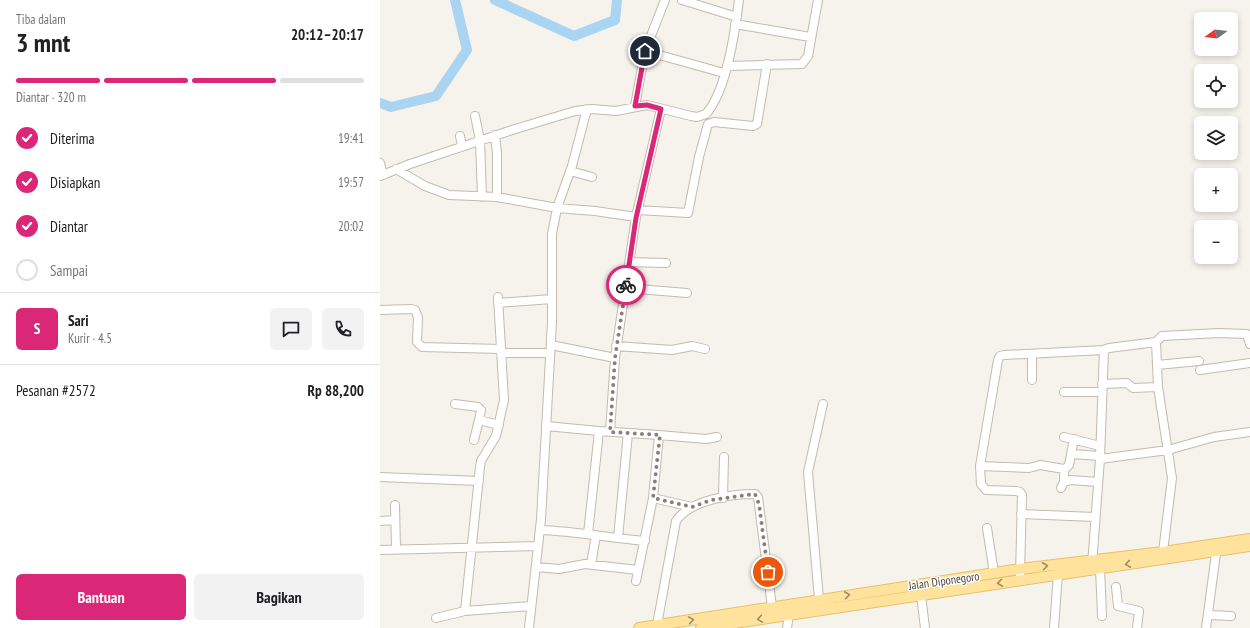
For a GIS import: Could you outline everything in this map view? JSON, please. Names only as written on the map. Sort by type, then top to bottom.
[{"type":"main road","name":"Jalan Diponegoro","points":[[702,628],[730,626],[789,614],[921,595],[1020,575],[1095,566],[1217,547],[1250,539]]},
{"type":"main road","name":"Jalan Diponegoro","points":[[639,628],[994,573],[1020,575],[1058,574],[1163,552],[1217,547],[1250,546]]},
{"type":"street","points":[[635,106],[645,51],[665,0]]},
{"type":"street","points":[[682,0],[736,21],[810,37]]},
{"type":"street","points":[[380,163],[382,175],[494,135],[587,109],[616,111],[635,106],[647,105],[697,117],[706,114],[714,102],[725,69],[736,21],[739,0]]},
{"type":"street","points":[[645,51],[725,69],[767,64],[802,64],[808,56],[810,37],[818,0]]},
{"type":"street","points":[[711,122],[753,126],[757,124],[767,64]]},
{"type":"street","points":[[529,628],[540,530],[551,349],[552,234],[557,208],[570,170],[587,109]]},
{"type":"street","points":[[610,432],[616,346],[625,288],[637,214],[661,109]]},
{"type":"street","points":[[706,114],[711,122]]},
{"type":"street","points":[[475,116],[480,140],[482,197]]},
{"type":"street","points":[[396,169],[425,186],[439,192],[461,197],[497,197],[557,208],[637,214],[688,213],[690,211],[699,157],[706,129],[711,122]]},
{"type":"street","points":[[494,135],[497,153],[497,197]]},
{"type":"street","points":[[460,136],[462,146]]},
{"type":"street","points":[[570,170],[592,177]]},
{"type":"street","points":[[630,262],[666,263]]},
{"type":"street","points":[[625,288],[687,293]]},
{"type":"street","points":[[465,611],[481,461],[493,443],[499,425],[504,400],[498,300],[552,299]]},
{"type":"street","points":[[380,310],[415,310],[418,317],[417,342],[422,347],[501,351],[551,349],[615,358]]},
{"type":"street","points":[[1020,575],[1022,495],[1020,492],[986,490],[981,484],[980,466],[998,360],[1000,356],[1104,350],[1130,344],[1156,342],[1162,336],[1218,333],[1247,334],[1250,344]]},
{"type":"street","points":[[1156,342],[1158,386],[1172,478],[1172,489],[1163,552]]},
{"type":"street","points":[[616,346],[672,350],[692,346],[705,349]]},
{"type":"street","points":[[1102,616],[1095,566],[1095,517],[1100,458],[1104,350]]},
{"type":"street","points":[[1032,355],[1032,380]]},
{"type":"street","points":[[1157,365],[1199,361]]},
{"type":"street","points":[[1200,370],[1250,363]]},
{"type":"street","points":[[1064,392],[1102,388],[1127,383],[1133,388],[1158,386]]},
{"type":"street","points":[[455,404],[478,407],[481,410],[474,440]]},
{"type":"street","points":[[819,599],[808,472],[823,404]]},
{"type":"street","points":[[479,420],[499,425]]},
{"type":"street","points":[[546,426],[706,439],[717,437]]},
{"type":"street","points":[[588,534],[599,431]]},
{"type":"street","points":[[1072,454],[1100,458],[1168,450],[1214,436],[1250,432]]},
{"type":"street","points":[[618,538],[628,433]]},
{"type":"street","points":[[636,581],[653,498],[660,435]]},
{"type":"street","points":[[1064,437],[1100,446]]},
{"type":"street","points":[[980,466],[1029,468],[1040,465],[1064,468],[1069,465],[1074,439]]},
{"type":"street","points":[[723,498],[724,457]]},
{"type":"street","points":[[1064,468],[1062,485],[1070,480],[1098,482]]},
{"type":"street","points":[[380,477],[479,481]]},
{"type":"street","points":[[657,625],[676,521],[685,511],[692,507],[711,500],[723,498],[751,494],[755,494],[758,497],[772,607]]},
{"type":"street","points":[[653,498],[692,507]]},
{"type":"street","points":[[395,505],[396,549]]},
{"type":"street","points":[[1021,514],[1095,517]]},
{"type":"street","points":[[380,521],[395,520]]},
{"type":"street","points":[[987,528],[994,573]]},
{"type":"street","points":[[540,530],[645,541]]},
{"type":"street","points":[[591,564],[596,536]]},
{"type":"street","points":[[380,550],[538,546]]},
{"type":"street","points":[[1206,628],[1217,547]]},
{"type":"street","points":[[536,567],[560,569],[591,564],[638,570]]},
{"type":"street","points":[[1054,628],[1058,574]]},
{"type":"street","points":[[1116,587],[1118,606],[1139,611],[1137,628]]},
{"type":"street","points":[[921,595],[925,628]]},
{"type":"street","points":[[436,618],[465,611],[531,606]]},
{"type":"street","points":[[787,628],[789,614]]},
{"type":"street","points":[[1208,615],[1230,616]]},
{"type":"waterway","points":[[380,103],[391,107],[436,96],[467,50],[455,0]]},
{"type":"waterway","points":[[495,0],[574,36],[615,20],[617,0]]},
{"type":"way so far","points":[[626,285],[615,358],[610,432],[660,435],[653,498],[692,507],[711,500],[746,494],[755,494],[758,497],[768,572]]},
{"type":"route","points":[[626,285],[636,218],[661,109],[647,105],[635,106],[639,74],[645,51]]}]
